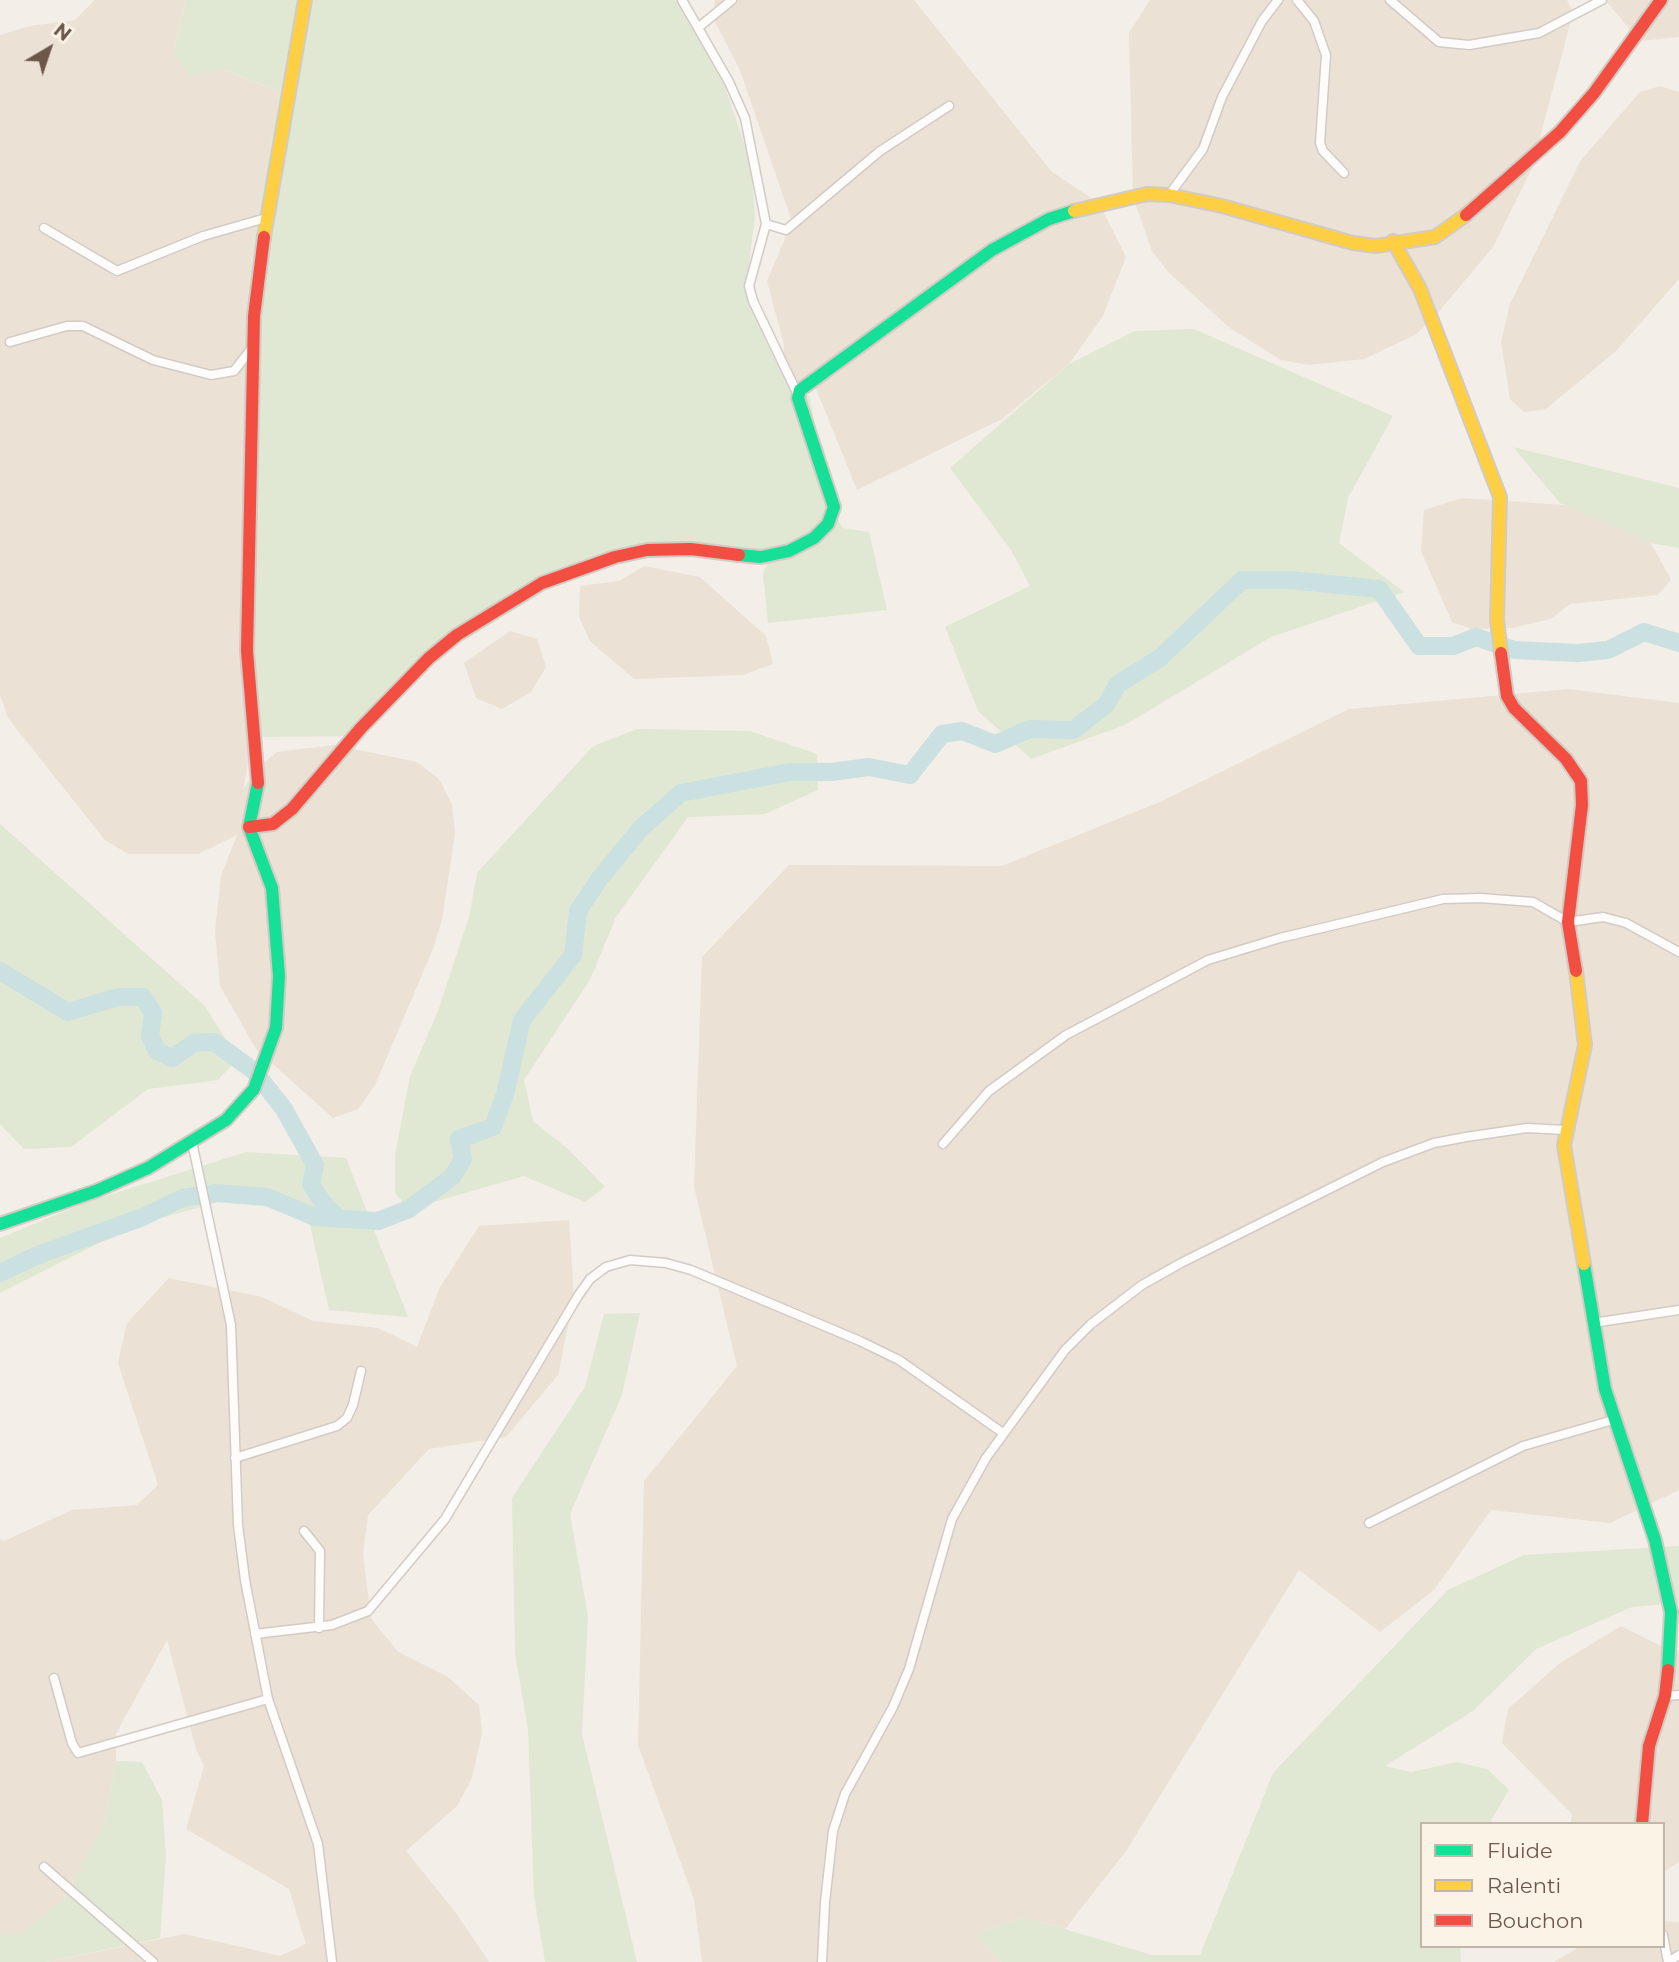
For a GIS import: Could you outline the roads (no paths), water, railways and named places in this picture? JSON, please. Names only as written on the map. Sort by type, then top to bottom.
[{"type":"street","points":[[0,1224],[96,1191],[148,1168],[226,1121],[254,1089],[276,1028],[279,976],[272,888],[249,827],[258,788],[247,639],[252,348],[266,218],[305,0]]},
{"type":"street","points":[[249,827],[273,824],[292,809],[361,728],[429,658],[457,635],[542,583],[615,557],[647,550],[691,549],[761,557],[789,551],[814,538],[828,524],[834,507],[798,395],[753,301],[749,286],[766,224],[745,118],[699,27],[682,0]]},
{"type":"street","points":[[699,27],[732,0]]},
{"type":"street","points":[[1169,195],[1203,149],[1222,97],[1262,21],[1278,0]]},
{"type":"street","points":[[1297,0],[1314,21],[1326,55],[1320,143],[1323,151],[1344,173]]},
{"type":"street","points":[[1390,0],[1439,42],[1469,45],[1539,33],[1602,0]]},
{"type":"street","points":[[798,395],[800,390],[880,335],[969,264],[1049,219],[1091,205],[1136,195],[1169,195],[1269,218],[1353,243],[1376,246],[1393,241],[1435,237],[1484,201],[1526,164],[1594,93],[1661,0]]},
{"type":"street","points":[[766,224],[786,230],[880,151],[949,106]]},
{"type":"street","points":[[44,228],[117,271],[203,236],[266,218]]},
{"type":"street","points":[[1393,241],[1420,289],[1448,370],[1498,487],[1497,620],[1509,702],[1566,759],[1581,781],[1582,805],[1568,922],[1583,1013],[1585,1045],[1582,1070],[1565,1130],[1564,1145],[1593,1323],[1613,1419],[1665,1574],[1671,1612],[1671,1651],[1665,1696],[1649,1745],[1643,1786],[1642,1822]]},
{"type":"street","points":[[10,342],[67,326],[83,326],[153,360],[211,375],[234,370],[252,348]]},
{"type":"street","points":[[943,1144],[989,1091],[1057,1041],[1126,1001],[1208,960],[1280,938],[1443,900],[1480,898],[1533,902],[1568,922],[1602,917],[1615,920],[1653,935],[1679,952]]},
{"type":"street","points":[[822,1962],[833,1831],[845,1794],[893,1707],[909,1669],[953,1519],[964,1493],[1003,1433],[1057,1361],[1091,1324],[1142,1285],[1181,1263],[1415,1149],[1527,1128],[1565,1130]]},
{"type":"street","points":[[192,1142],[231,1325],[238,1525],[255,1634],[268,1699],[318,1844],[332,1962]]},
{"type":"street","points":[[255,1634],[319,1628],[355,1618],[368,1611],[445,1519],[590,1279],[606,1268],[630,1260],[666,1263],[691,1270],[860,1341],[899,1360],[1003,1433]]},
{"type":"street","points":[[1593,1323],[1679,1310]]},
{"type":"street","points":[[235,1458],[337,1426],[347,1418],[353,1405],[361,1371]]},
{"type":"street","points":[[1369,1523],[1513,1451],[1613,1419]]},
{"type":"street","points":[[304,1531],[320,1551],[319,1628]]},
{"type":"street","points":[[54,1678],[72,1743],[78,1753],[268,1699]]},
{"type":"street","points":[[1665,1696],[1679,1695]]},
{"type":"street","points":[[44,1867],[153,1962]]},
{"type":"street","points":[[1665,1946],[1668,1962],[1679,1955]]},
{"type":"waterway","points":[[0,1273],[38,1255],[143,1217],[182,1198],[216,1193],[267,1197],[315,1217],[378,1221],[409,1209],[452,1177],[463,1159],[459,1139],[493,1127],[505,1094],[522,1020],[573,955],[578,911],[600,878],[641,828],[681,793],[790,772],[831,772],[869,767],[910,775],[942,734],[962,731],[995,744],[1030,729],[1073,730],[1106,705],[1118,684],[1160,658],[1242,580],[1291,580],[1379,589],[1419,646],[1453,646],[1476,637],[1514,650],[1577,653],[1608,650],[1644,632],[1679,643]]},
{"type":"waterway","points":[[0,971],[68,1012],[118,997],[143,997],[153,1013],[150,1036],[157,1051],[172,1058],[194,1043],[214,1042],[254,1071],[284,1109],[315,1165],[311,1184],[323,1203],[339,1219]]}]
